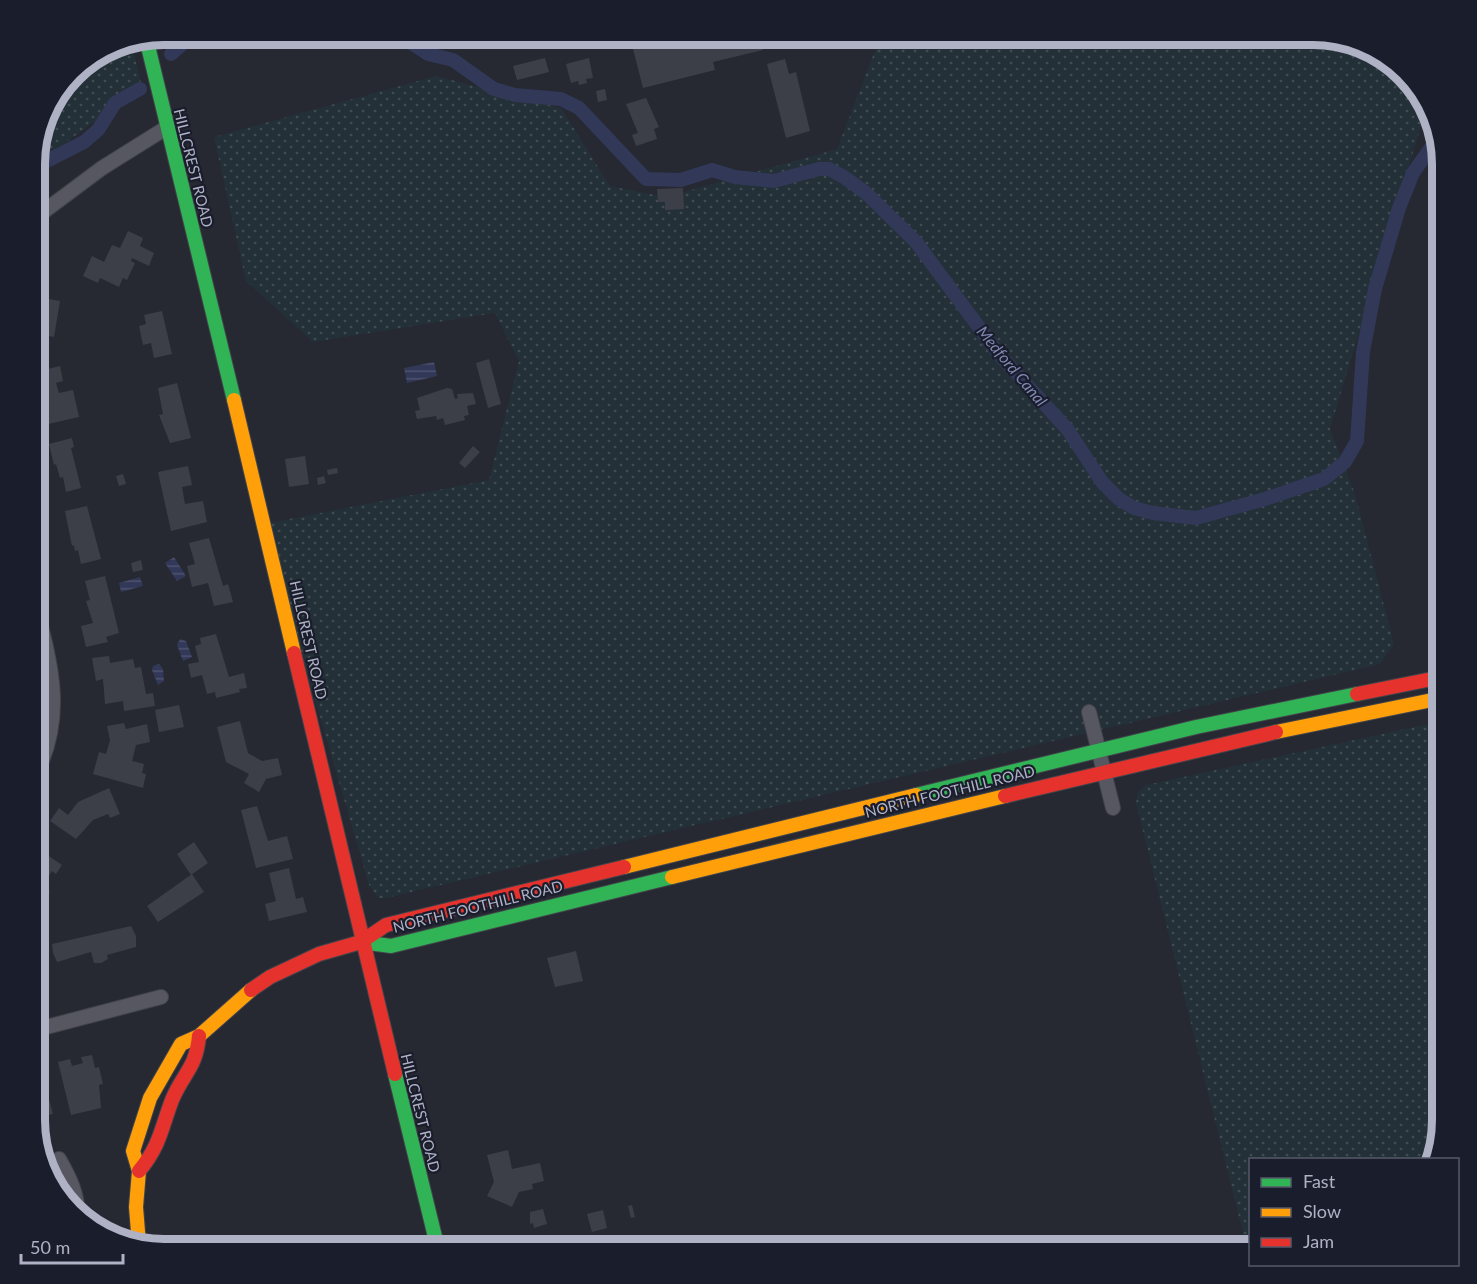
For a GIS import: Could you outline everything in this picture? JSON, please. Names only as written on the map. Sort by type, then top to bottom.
[{"type":"main road","name":"HILLCREST ROAD","points":[[148,46],[246,449],[361,942],[435,1239]]},
{"type":"main road","name":"NORTH FOOTHILL ROAD","points":[[361,942],[386,925],[1196,727],[1432,679]]},
{"type":"main road","name":"NORTH FOOTHILL ROAD","points":[[361,942],[391,946],[1104,771],[1432,700]]},
{"type":"main road","points":[[138,1236],[136,1207],[139,1171],[133,1151],[150,1098],[181,1044],[199,1036],[240,998],[270,977],[319,954],[361,942]]},
{"type":"main road","points":[[139,1171],[154,1153],[173,1097],[197,1057],[199,1036]]},
{"type":"street","points":[[45,211],[102,168],[166,128]]},
{"type":"street","points":[[45,642],[53,684],[54,712],[52,734],[45,751]]},
{"type":"street","points":[[1089,712],[1113,808]]},
{"type":"street","points":[[45,1027],[161,997]]},
{"type":"street","points":[[59,1159],[71,1179],[77,1200]]},
{"type":"shaded area","points":[[877,45],[1320,45],[1351,51],[1379,65],[1391,75],[1412,98],[1423,119],[1330,429],[1355,494],[1394,644],[1380,664],[386,898],[378,898],[369,885],[264,524],[489,480],[519,361],[495,313],[313,342],[246,281],[214,137],[436,76],[561,108],[610,186],[666,197],[837,149]]},
{"type":"shaded area","points":[[133,49],[142,87],[45,158],[49,133],[61,105],[80,80],[98,65]]},
{"type":"shaded area","points":[[1432,723],[1432,1127],[1426,1158],[1249,1158],[1249,1239],[1245,1239],[1136,803],[1138,792],[1146,785]]},
{"type":"water","points":[[434,362],[437,376],[407,383],[404,368]]},
{"type":"water","points":[[174,557],[186,576],[177,581],[165,563]]},
{"type":"water","points":[[140,577],[143,586],[121,592],[119,583]]},
{"type":"water","points":[[180,639],[186,641],[192,657],[183,661],[177,645]]},
{"type":"water","points":[[159,664],[163,669],[164,681],[158,685],[152,670],[153,666]]},
{"type":"building","points":[[632,45],[762,45],[763,50],[713,62],[715,70],[643,88]]},
{"type":"building","points":[[545,58],[549,72],[517,80],[513,66]]},
{"type":"building","points":[[589,58],[593,78],[586,79],[587,83],[579,85],[578,81],[571,83],[566,64]]},
{"type":"building","points":[[785,59],[789,74],[796,72],[810,131],[786,138],[767,64]]},
{"type":"building","points":[[605,89],[607,100],[598,102],[596,91]]},
{"type":"building","points":[[646,98],[659,127],[654,129],[657,139],[636,146],[632,135],[638,133],[626,104]]},
{"type":"building","points":[[683,188],[684,209],[665,210],[665,202],[658,202],[657,189]]},
{"type":"building","points":[[128,231],[143,238],[140,246],[154,253],[149,266],[132,258],[131,261],[135,263],[127,280],[123,278],[119,287],[100,278],[98,283],[83,276],[92,256],[104,262],[112,245],[120,248]]},
{"type":"building","points":[[45,298],[60,301],[54,337],[49,336],[45,354]]},
{"type":"building","points":[[162,311],[172,354],[154,358],[151,343],[143,345],[139,326],[146,324],[144,315]]},
{"type":"building","points":[[489,359],[501,404],[488,408],[476,363]]},
{"type":"building","points":[[60,366],[63,381],[56,383],[59,393],[73,390],[79,417],[45,425],[45,370]]},
{"type":"building","points":[[177,383],[191,438],[170,443],[159,415],[163,414],[158,388]]},
{"type":"building","points":[[447,388],[452,389],[455,399],[458,398],[457,394],[473,393],[476,404],[467,406],[469,415],[464,416],[465,420],[445,425],[443,418],[437,420],[436,416],[417,419],[415,411],[420,410],[417,398]]},
{"type":"building","points":[[72,438],[74,447],[71,448],[81,488],[66,492],[63,477],[60,478],[56,464],[54,465],[49,444]]},
{"type":"building","points":[[473,446],[480,452],[465,468],[459,463]]},
{"type":"building","points":[[305,456],[309,484],[289,487],[285,459]]},
{"type":"building","points":[[188,466],[192,485],[182,487],[185,504],[203,501],[207,522],[171,531],[158,472]]},
{"type":"building","points":[[337,468],[338,473],[328,475],[327,470]]},
{"type":"building","points":[[123,474],[126,484],[119,486],[116,476]]},
{"type":"building","points":[[324,476],[326,483],[318,485],[317,478]]},
{"type":"building","points":[[87,506],[101,559],[81,564],[78,550],[75,551],[74,545],[72,546],[65,511]]},
{"type":"building","points":[[209,538],[223,586],[228,584],[233,602],[214,606],[208,583],[192,587],[187,566],[195,564],[189,543]]},
{"type":"building","points":[[141,560],[143,570],[133,572],[131,563]]},
{"type":"building","points":[[105,576],[119,633],[106,637],[108,642],[86,647],[81,626],[93,623],[86,601],[90,600],[85,581]]},
{"type":"building","points":[[216,634],[229,677],[244,673],[247,688],[216,698],[215,692],[207,694],[202,675],[191,678],[188,664],[199,662],[195,646],[201,644],[200,638]]},
{"type":"building","points":[[109,656],[110,663],[133,659],[135,668],[141,667],[146,694],[153,693],[155,706],[124,711],[123,701],[105,704],[103,679],[96,681],[92,658]]},
{"type":"building","points":[[179,705],[184,727],[159,732],[155,710]]},
{"type":"building","points":[[240,721],[248,753],[262,761],[278,758],[282,775],[266,779],[259,792],[244,783],[249,774],[226,762],[217,727]]},
{"type":"building","points":[[124,723],[126,729],[147,724],[150,742],[136,745],[132,761],[144,764],[142,773],[146,774],[143,788],[93,774],[99,752],[106,754],[110,740],[107,726]]},
{"type":"building","points":[[109,788],[120,814],[110,818],[108,814],[93,820],[76,839],[50,821],[59,808],[68,815],[78,802]]},
{"type":"building","points":[[257,806],[268,841],[287,836],[293,859],[256,868],[241,810]]},
{"type":"building","points":[[194,842],[208,863],[191,875],[177,854]]},
{"type":"building","points":[[45,853],[62,865],[56,874],[52,871],[45,882]]},
{"type":"building","points":[[289,868],[296,899],[303,897],[307,912],[269,921],[265,904],[276,901],[269,873]]},
{"type":"building","points":[[192,874],[204,892],[158,922],[147,906]]},
{"type":"building","points":[[45,888],[50,892],[45,899]]},
{"type":"building","points":[[131,926],[136,936],[136,947],[107,955],[108,959],[101,963],[94,963],[91,952],[57,962],[53,953],[52,944]]},
{"type":"building","points":[[576,951],[583,981],[555,987],[547,958]]},
{"type":"building","points":[[92,1055],[95,1068],[99,1067],[103,1084],[99,1085],[101,1108],[71,1115],[58,1062],[70,1059],[72,1066],[83,1063],[81,1057]]},
{"type":"building","points":[[45,1084],[53,1114],[45,1116]]},
{"type":"building","points":[[508,1150],[512,1169],[540,1163],[544,1181],[532,1184],[533,1189],[519,1192],[512,1207],[487,1196],[494,1182],[487,1155]]},
{"type":"building","points":[[632,1205],[635,1217],[631,1218],[628,1206]]},
{"type":"building","points":[[543,1209],[547,1224],[534,1228],[533,1223],[530,1224],[530,1212]]},
{"type":"building","points":[[603,1210],[607,1228],[592,1232],[587,1214]]},
{"type":"waterway","name":"Medford Canal","points":[[171,54],[181,45]]},
{"type":"waterway","name":"Medford Canal","points":[[414,45],[428,54],[453,60],[494,89],[515,95],[561,99],[579,108],[646,179],[681,180],[712,170],[735,177],[774,181],[819,169],[829,169],[844,177],[866,193],[916,242],[998,353],[1068,430],[1102,482],[1119,499],[1134,508],[1153,513],[1196,518],[1265,499],[1324,479],[1345,462],[1357,441],[1363,352],[1375,289],[1399,208],[1413,173],[1431,148]]},
{"type":"waterway","name":"Medford Canal","points":[[45,162],[84,142],[98,130],[115,103],[140,89]]},
{"type":"traffic: fast","points":[[148,46],[234,400]]},
{"type":"traffic: fast","points":[[916,795],[1196,727],[1357,694]]},
{"type":"traffic: fast","points":[[361,942],[391,946],[672,877]]},
{"type":"traffic: fast","points":[[395,1074],[436,1239]]},
{"type":"traffic: slow","points":[[234,400],[294,653]]},
{"type":"traffic: slow","points":[[1276,732],[1432,700]]},
{"type":"traffic: slow","points":[[624,867],[916,795]]},
{"type":"traffic: slow","points":[[672,877],[1005,796]]},
{"type":"traffic: slow","points":[[138,1236],[136,1207],[139,1171],[133,1151],[150,1098],[181,1044],[199,1036],[251,990]]},
{"type":"traffic: jam","points":[[294,653],[395,1074]]},
{"type":"traffic: jam","points":[[1357,694],[1432,679]]},
{"type":"traffic: jam","points":[[1005,796],[1276,732]]},
{"type":"traffic: jam","points":[[251,990],[270,977],[319,954],[361,942],[386,925],[624,867]]},
{"type":"traffic: jam","points":[[139,1171],[156,1145],[172,1100],[192,1064],[199,1036]]}]
